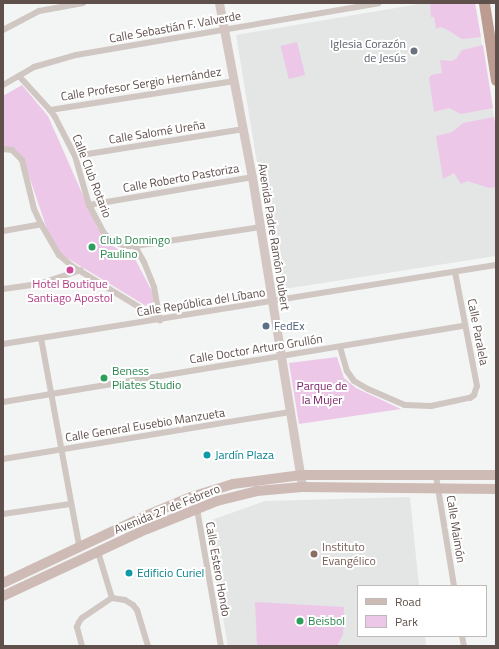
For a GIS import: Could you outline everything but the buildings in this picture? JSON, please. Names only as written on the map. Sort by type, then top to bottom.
[{"type":"highway","points":[[484,3],[496,80]]},
{"type":"main road","name":"Avenida 27 de Febrero","points":[[3,583],[79,546],[191,497],[233,484],[301,475],[496,476]]},
{"type":"main road","name":"Avenida 27 de Febrero","points":[[3,596],[147,529],[223,499],[257,491],[302,487],[496,489]]},
{"type":"street","points":[[3,30],[39,11],[83,3]]},
{"type":"street","name":"Avenida Padre Ramón Dubert","points":[[219,3],[244,129],[302,487]]},
{"type":"street","name":"Calle Sebastián F. Valverde","points":[[3,85],[50,61],[76,55],[225,30],[341,6],[379,3]]},
{"type":"street","name":"Calle Club Rotario","points":[[19,76],[50,110],[75,156],[89,205],[98,224],[108,237],[118,243],[135,246]]},
{"type":"street","name":"Calle Profesor Sergio Hernández","points":[[50,110],[235,81]]},
{"type":"street","name":"Calle Salomé Ureña","points":[[75,156],[244,129]]},
{"type":"street","points":[[3,149],[12,150],[22,160],[34,209],[59,254],[72,266],[81,270],[160,320]]},
{"type":"street","name":"Calle Roberto Pastoriza","points":[[89,205],[252,177]]},
{"type":"street","points":[[3,231],[41,224]]},
{"type":"street","points":[[160,320],[154,287],[144,262],[135,246],[260,227]]},
{"type":"street","name":"Calle República del Líbano","points":[[3,344],[273,302],[496,265]]},
{"type":"street","points":[[3,290],[39,284],[81,270]]},
{"type":"street","name":"Calle Paralela","points":[[340,347],[347,371],[354,381],[368,389],[405,405],[431,406],[464,400],[474,395],[477,386],[464,326],[455,272]]},
{"type":"street","name":"Calle Doctor Arturo Grullón","points":[[3,402],[464,326]]},
{"type":"street","points":[[41,338],[60,450],[79,546]]},
{"type":"street","name":"Calle General Eusebio Manzueta","points":[[3,459],[290,412]]},
{"type":"street","name":"Calle Maimón","points":[[436,476],[454,585]]},
{"type":"street","name":"Calle Estero Hondo","points":[[191,497],[197,509],[221,646]]},
{"type":"street","points":[[3,514],[70,504]]},
{"type":"street","points":[[98,552],[112,598]]},
{"type":"street","points":[[82,646],[77,630],[78,622],[112,598],[125,600],[133,605],[137,610],[148,646]]},
{"type":"shaded area","points":[[425,3],[475,3],[496,129],[496,256],[278,290],[236,35]]},
{"type":"shaded area","name":"Instituto Evangélico","points":[[410,497],[419,585],[357,585],[357,637],[425,637],[426,646],[228,646],[206,522],[265,501]]},
{"type":"green space","points":[[430,3],[475,3],[481,37],[462,39],[446,29],[440,27],[436,29],[434,17],[431,17]]},
{"type":"green space","points":[[297,42],[305,75],[289,79],[281,46]]},
{"type":"green space","points":[[483,45],[493,108],[461,114],[449,108],[434,112],[429,78],[431,75],[442,73],[440,60],[451,61],[456,59],[462,50]]},
{"type":"green space","points":[[22,85],[48,116],[97,227],[111,245],[126,254],[133,255],[156,299],[152,303],[146,306],[54,250],[27,170],[17,153],[3,150],[3,96]]},
{"type":"green space","points":[[494,117],[496,129],[496,187],[489,188],[467,181],[461,184],[454,173],[443,179],[436,136],[452,132],[463,123]]},
{"type":"green space","name":"Parque de la Mujer","points":[[337,357],[344,378],[356,388],[401,409],[299,424],[289,363]]},
{"type":"green space","name":"Beisbol","points":[[255,602],[344,607],[343,635],[337,646],[257,646]]},
{"type":"place","name":"Iglesia Corazón de Jesús","points":[[414,51]]},
{"type":"place","name":"Club Domingo Paulino","points":[[92,247]]},
{"type":"place","name":"Hotel Boutique Santiago Apostol","points":[[70,270]]},
{"type":"place","name":"FedEx","points":[[266,326]]},
{"type":"place","name":"Beness Pilates Studio","points":[[104,378]]},
{"type":"place","name":"Jardín Plaza","points":[[207,455]]},
{"type":"place","name":"Instituto Evangélico","points":[[314,554]]},
{"type":"place","name":"Edificio Curiel","points":[[129,573]]},
{"type":"place","name":"Beisbol","points":[[300,621]]}]
